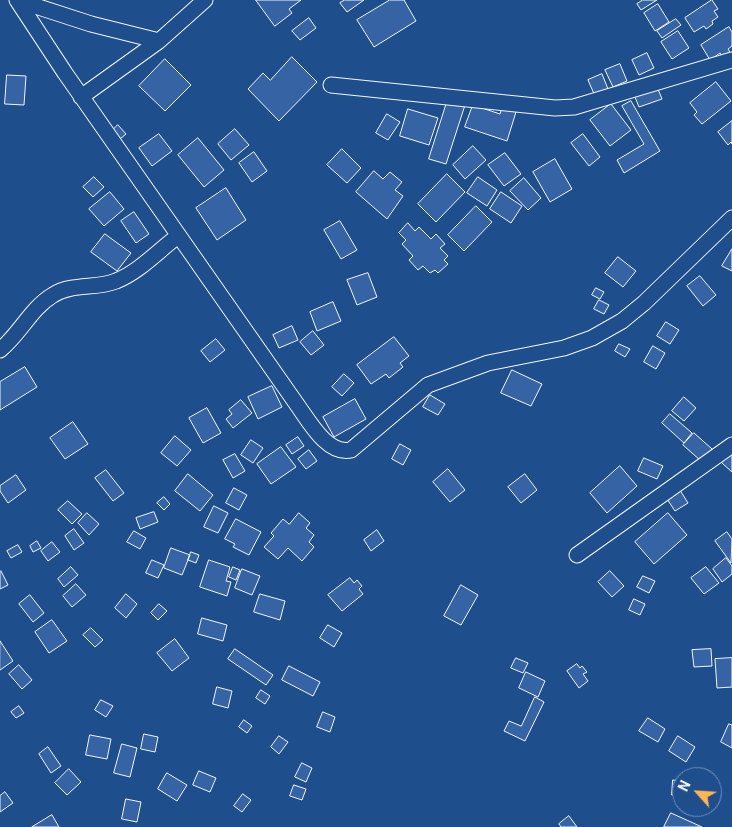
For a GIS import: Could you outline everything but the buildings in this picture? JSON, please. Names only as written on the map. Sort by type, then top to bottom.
[{"type":"street","points":[[17,0],[91,24],[159,41]]},
{"type":"street","points":[[17,0],[81,97],[310,423],[332,447],[342,452],[351,450],[428,385],[488,363],[564,348],[592,338],[622,321],[644,303],[732,218]]},
{"type":"street","points":[[81,97],[159,41],[205,0]]},
{"type":"street","points":[[331,85],[555,108],[574,108],[732,60]]},
{"type":"street","points":[[0,350],[53,294],[73,288],[116,281],[178,236]]},
{"type":"street","points":[[577,555],[732,445]]}]
